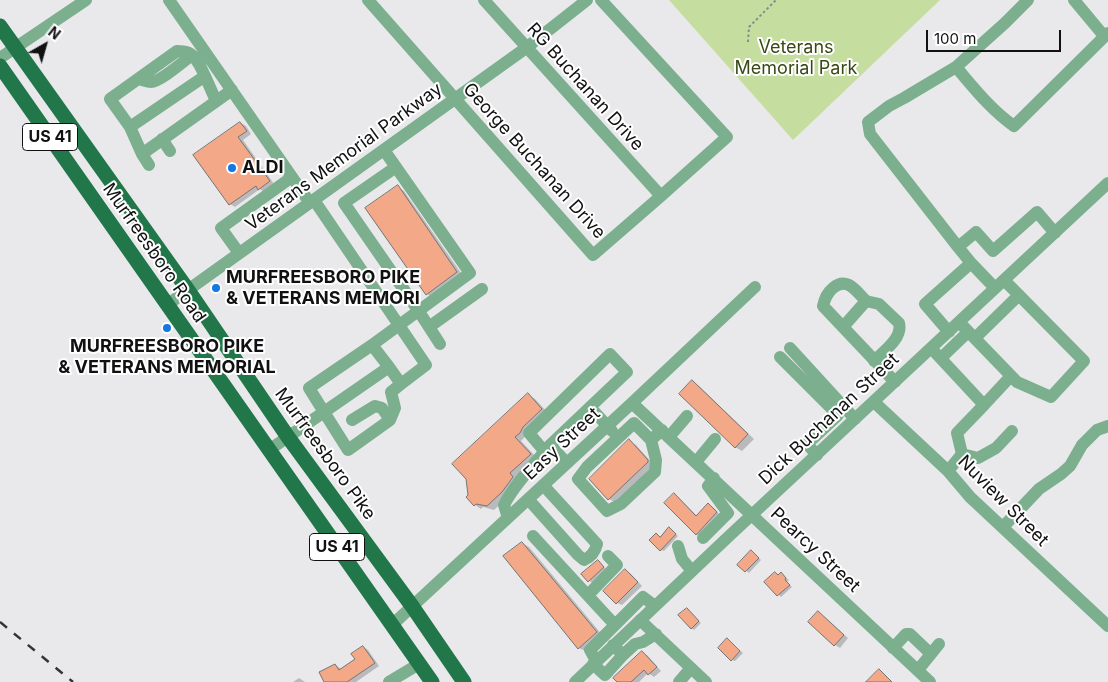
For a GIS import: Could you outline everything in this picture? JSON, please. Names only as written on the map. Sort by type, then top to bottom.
[{"type":"main road","name":"Murfreesboro Pike","points":[[0,26],[188,290],[288,437],[412,606],[464,682]]},
{"type":"main road","name":"Murfreesboro Road","points":[[0,66],[432,682]]},
{"type":"street","points":[[0,58],[86,0]]},
{"type":"street","points":[[169,0],[292,177],[365,274],[399,324],[426,365],[391,392],[395,408],[390,420],[348,450],[344,425],[324,412],[309,388],[372,345],[399,324],[418,310],[470,273],[384,150]]},
{"type":"street","name":"George Buchanan Drive","points":[[368,0],[593,255],[727,137],[601,0]]},
{"type":"street","name":"RG Buchanan Drive","points":[[484,0],[661,196]]},
{"type":"street","name":"Veterans Memorial Parkway","points":[[167,305],[455,100],[587,0]]},
{"type":"street","points":[[959,322],[1017,382],[1051,397],[1084,361],[1018,295],[999,284],[971,263],[870,134],[868,122],[889,106],[956,67],[1028,0]]},
{"type":"street","points":[[956,67],[1004,119],[1014,126],[1106,34],[1074,0]]},
{"type":"street","points":[[216,101],[205,76],[192,55],[187,52],[178,51],[110,99],[130,127],[146,159],[162,139],[232,90]]},
{"type":"street","points":[[130,127],[205,76]]},
{"type":"street","points":[[162,139],[170,150]]},
{"type":"street","points":[[396,167],[344,203],[440,344]]},
{"type":"street","points":[[239,253],[221,228],[292,177]]},
{"type":"street","name":"Dick Buchanan Street","points":[[575,682],[752,514],[1108,183]]},
{"type":"street","points":[[958,247],[976,232],[993,251],[1037,212],[1054,233]]},
{"type":"street","points":[[365,274],[384,261]]},
{"type":"street","points":[[949,332],[925,304],[971,263]]},
{"type":"street","points":[[874,361],[897,337],[900,328],[899,323],[879,304],[866,301],[853,287],[844,283],[837,285],[825,298],[823,306],[874,361],[895,382]]},
{"type":"street","name":"Easy Street","points":[[392,625],[608,426],[755,287]]},
{"type":"street","points":[[429,327],[482,288]]},
{"type":"street","points":[[941,358],[1018,295]]},
{"type":"street","points":[[843,327],[866,301]]},
{"type":"street","points":[[372,345],[401,384]]},
{"type":"street","points":[[790,348],[855,419]]},
{"type":"street","points":[[931,348],[984,405]]},
{"type":"street","points":[[508,518],[504,505],[510,494],[532,467],[548,448],[627,372],[610,354],[529,433],[548,448],[587,466]]},
{"type":"street","points":[[780,357],[838,415],[808,444],[817,455]]},
{"type":"street","points":[[269,450],[389,367]]},
{"type":"street","points":[[962,454],[957,433],[1011,376]]},
{"type":"street","name":"Pearcy Street","points":[[632,402],[930,682]]},
{"type":"street","name":"Nuview Street","points":[[874,402],[948,471],[970,497],[1108,626]]},
{"type":"street","points":[[344,425],[375,406],[382,408],[390,420]]},
{"type":"street","points":[[590,407],[617,438]]},
{"type":"street","points":[[651,440],[666,433],[687,416]]},
{"type":"street","points":[[634,423],[651,440],[656,460],[655,472],[621,504],[607,512],[578,479],[587,466],[634,423]]},
{"type":"street","points":[[1003,527],[1039,489],[1070,466],[1082,445],[1097,430],[1108,426]]},
{"type":"street","points":[[962,454],[978,458],[996,448],[1012,431]]},
{"type":"street","points":[[696,462],[715,439]]},
{"type":"street","points":[[948,471],[962,454]]},
{"type":"street","points":[[528,499],[578,555],[584,560],[589,558],[595,551],[597,544],[532,467]]},
{"type":"street","points":[[703,538],[728,513],[708,486],[714,478]]},
{"type":"street","points":[[716,526],[727,538]]},
{"type":"street","points":[[533,536],[616,624]]},
{"type":"street","points":[[678,546],[682,559],[692,571]]},
{"type":"street","points":[[588,595],[617,565],[608,556]]},
{"type":"street","points":[[655,606],[644,597],[590,650],[595,663],[605,675],[635,644],[643,642],[656,634]]},
{"type":"street","points":[[640,620],[706,682]]},
{"type":"street","points":[[893,648],[906,634],[910,634],[931,654]]},
{"type":"street","points":[[918,670],[940,644]]},
{"type":"street","points":[[614,645],[623,655]]},
{"type":"street","points":[[389,682],[419,664]]},
{"type":"street","points":[[679,682],[691,668]]},
{"type":"path","points":[[748,42],[749,27],[776,0]]},
{"type":"green space","name":"Veterans Memorial Park","points":[[669,0],[940,0],[793,140]]},
{"type":"building","name":"ALDI","points":[[240,122],[247,131],[238,137],[270,181],[258,190],[256,186],[229,205],[193,155]]},
{"type":"building","points":[[398,185],[457,272],[426,295],[365,208]]},
{"type":"building","points":[[692,380],[748,434],[735,448],[679,394]]},
{"type":"building","points":[[528,393],[542,409],[515,437],[531,454],[510,473],[513,477],[502,492],[487,506],[476,504],[474,506],[466,497],[468,495],[466,479],[452,464]]},
{"type":"building","points":[[629,439],[648,462],[608,500],[589,479]]},
{"type":"building","points":[[674,493],[696,516],[708,503],[717,512],[696,535],[664,503]]},
{"type":"building","points":[[669,527],[676,534],[660,551],[649,540],[656,533],[660,537]]},
{"type":"building","points":[[522,542],[597,632],[578,649],[503,556]]},
{"type":"building","points":[[751,550],[759,558],[745,572],[737,565]]},
{"type":"building","points":[[598,560],[604,567],[588,582],[581,574]]},
{"type":"building","points":[[625,569],[638,582],[616,604],[603,591]]},
{"type":"building","points":[[775,572],[778,575],[781,572],[790,585],[777,596],[764,582]]},
{"type":"building","points":[[687,608],[699,621],[691,629],[678,615]]},
{"type":"building","points":[[818,611],[844,635],[834,646],[808,622]]},
{"type":"building","points":[[727,638],[740,651],[731,661],[718,648]]},
{"type":"building","points":[[363,646],[375,663],[347,682],[324,682],[319,672],[335,664],[339,670],[355,659],[351,654]]},
{"type":"building","points":[[642,651],[657,667],[648,675],[644,670],[631,682],[617,682],[613,678]]},
{"type":"building","points":[[879,669],[892,682],[866,682]]},
{"type":"railway","points":[[0,622],[73,682]]},
{"type":"place","name":"ALDI","points":[[232,168]]},
{"type":"place","name":"MURFREESBORO PIKE & VETERANS MEMORI","points":[[216,288]]},
{"type":"place","name":"MURFREESBORO PIKE & VETERANS MEMORIAL","points":[[167,328]]}]
